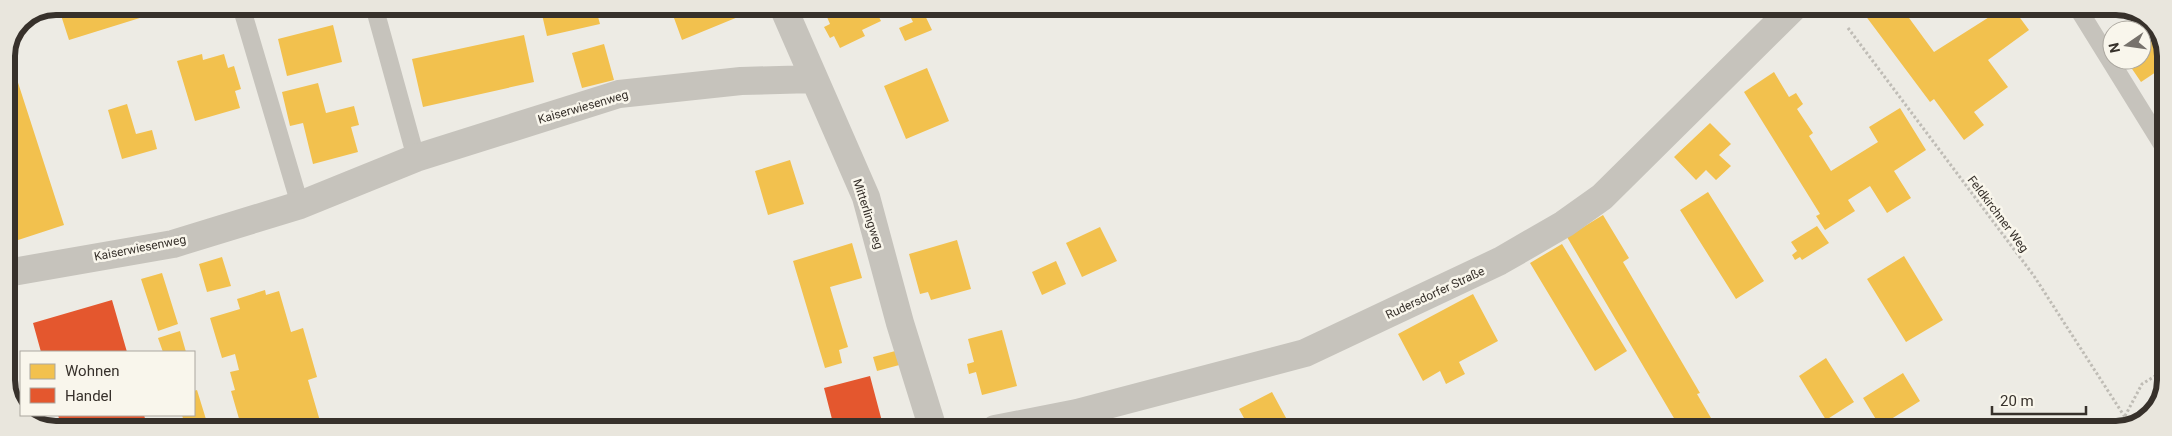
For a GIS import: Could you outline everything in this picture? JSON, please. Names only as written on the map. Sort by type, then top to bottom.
[{"type":"street","name":"Mitterlingweg","points":[[786,15],[866,197],[900,322],[931,421]]},
{"type":"street","name":"Rudersdorfer Straße","points":[[1034,421],[1077,412],[1305,353],[1500,261],[1564,224],[1602,196],[1786,15]]},
{"type":"street","name":"Kaiserwiesenweg","points":[[15,271],[173,244],[300,205],[416,158],[619,94],[741,81],[814,79]]},
{"type":"lane","points":[[244,15],[300,205]]},
{"type":"lane","points":[[376,15],[416,158]]},
{"type":"lane","points":[[2082,15],[2157,136]]},
{"type":"path","name":"Feldkirchner Weg","points":[[1848,28],[2034,276],[2127,419]]},
{"type":"path","points":[[2125,416],[2142,384],[2157,375]]},
{"type":"building: Wohnen","points":[[61,15],[142,15],[143,17],[69,40]]},
{"type":"building: Wohnen","points":[[542,15],[598,15],[600,24],[547,36]]},
{"type":"building: Wohnen","points":[[673,15],[737,15],[738,17],[682,40]]},
{"type":"building: Wohnen","points":[[831,15],[878,15],[881,21],[862,30],[865,36],[840,48],[834,36],[830,38],[824,27],[830,24],[827,17]]},
{"type":"building: Wohnen","points":[[910,15],[925,15],[932,30],[905,41],[899,28],[913,22]]},
{"type":"building: Wohnen","points":[[1865,15],[1907,15],[1934,52],[1992,15],[2018,15],[2029,30],[1988,60],[2008,87],[1974,112],[1984,125],[1964,140],[1934,99],[1930,102]]},
{"type":"building: Wohnen","points":[[333,25],[342,62],[287,76],[278,39]]},
{"type":"building: Wohnen","points":[[524,35],[534,82],[423,107],[412,59]]},
{"type":"building: Wohnen","points":[[2152,40],[2157,53],[2157,71],[2141,82],[2133,70],[2152,70]]},
{"type":"building: Wohnen","points":[[604,44],[614,80],[582,88],[572,53]]},
{"type":"building: Wohnen","points":[[202,54],[203,60],[224,54],[228,68],[234,66],[241,89],[235,91],[240,108],[195,121],[177,61]]},
{"type":"building: Wohnen","points":[[927,68],[949,121],[906,139],[884,86]]},
{"type":"building: Wohnen","points":[[1774,72],[1789,97],[1796,93],[1803,104],[1797,109],[1813,133],[1809,136],[1831,171],[1878,142],[1869,127],[1900,108],[1926,150],[1894,171],[1911,198],[1887,213],[1870,186],[1848,200],[1855,211],[1825,230],[1816,216],[1820,214],[1744,92]]},
{"type":"building: Wohnen","points":[[15,73],[64,225],[15,241]]},
{"type":"building: Wohnen","points":[[318,83],[326,113],[354,106],[359,125],[351,127],[358,152],[313,164],[303,123],[290,126],[282,92]]},
{"type":"building: Wohnen","points":[[127,104],[136,134],[152,130],[157,149],[122,159],[108,110]]},
{"type":"building: Wohnen","points":[[1710,123],[1731,144],[1719,155],[1731,166],[1716,180],[1706,170],[1696,180],[1674,157]]},
{"type":"building: Wohnen","points":[[790,160],[804,204],[768,215],[755,171]]},
{"type":"building: Wohnen","points":[[1708,192],[1764,281],[1736,299],[1680,210]]},
{"type":"building: Wohnen","points":[[1603,215],[1629,258],[1623,262],[1700,393],[1697,394],[1713,421],[1676,421],[1567,237]]},
{"type":"building: Wohnen","points":[[1817,226],[1829,243],[1802,260],[1800,257],[1795,260],[1792,255],[1797,251],[1791,242]]},
{"type":"building: Wohnen","points":[[1100,227],[1117,261],[1082,277],[1066,243]]},
{"type":"building: Wohnen","points":[[957,240],[971,289],[931,300],[928,292],[920,294],[909,254]]},
{"type":"building: Wohnen","points":[[852,243],[862,278],[830,287],[848,347],[839,350],[842,363],[825,368],[793,261]]},
{"type":"building: Wohnen","points":[[1562,244],[1627,351],[1595,371],[1530,263]]},
{"type":"building: Wohnen","points":[[1904,256],[1943,320],[1906,342],[1867,279]]},
{"type":"building: Wohnen","points":[[222,257],[231,286],[207,292],[199,264]]},
{"type":"building: Wohnen","points":[[1056,261],[1066,284],[1042,295],[1032,272]]},
{"type":"building: Wohnen","points":[[162,273],[178,324],[158,331],[141,279]]},
{"type":"building: Wohnen","points":[[265,290],[266,295],[279,291],[291,332],[303,328],[317,377],[308,380],[320,421],[240,421],[231,391],[235,390],[230,372],[239,370],[235,354],[222,358],[210,318],[240,309],[237,299]]},
{"type":"building: Wohnen","points":[[1473,294],[1498,341],[1459,362],[1465,374],[1446,384],[1440,371],[1423,381],[1398,334]]},
{"type":"building: Wohnen","points":[[1002,330],[1017,386],[982,395],[976,372],[969,374],[967,364],[974,362],[968,339]]},
{"type":"building: Wohnen","points":[[180,331],[186,351],[163,351],[158,338]]},
{"type":"building: Wohnen","points":[[899,350],[903,364],[877,371],[873,357]]},
{"type":"building: Wohnen","points":[[1826,358],[1854,402],[1826,420],[1799,376]]},
{"type":"building: Wohnen","points":[[1903,373],[1920,401],[1888,421],[1877,421],[1863,398]]},
{"type":"building: Wohnen","points":[[197,390],[207,421],[184,421],[182,416],[195,416],[195,391]]},
{"type":"building: Wohnen","points":[[1272,392],[1288,421],[1246,421],[1239,409]]},
{"type":"building: Handel","points":[[112,300],[127,351],[41,351],[33,323]]},
{"type":"building: Handel","points":[[870,376],[882,421],[832,421],[824,388]]},
{"type":"building: Handel","points":[[58,416],[144,416],[146,421],[60,421]]}]
